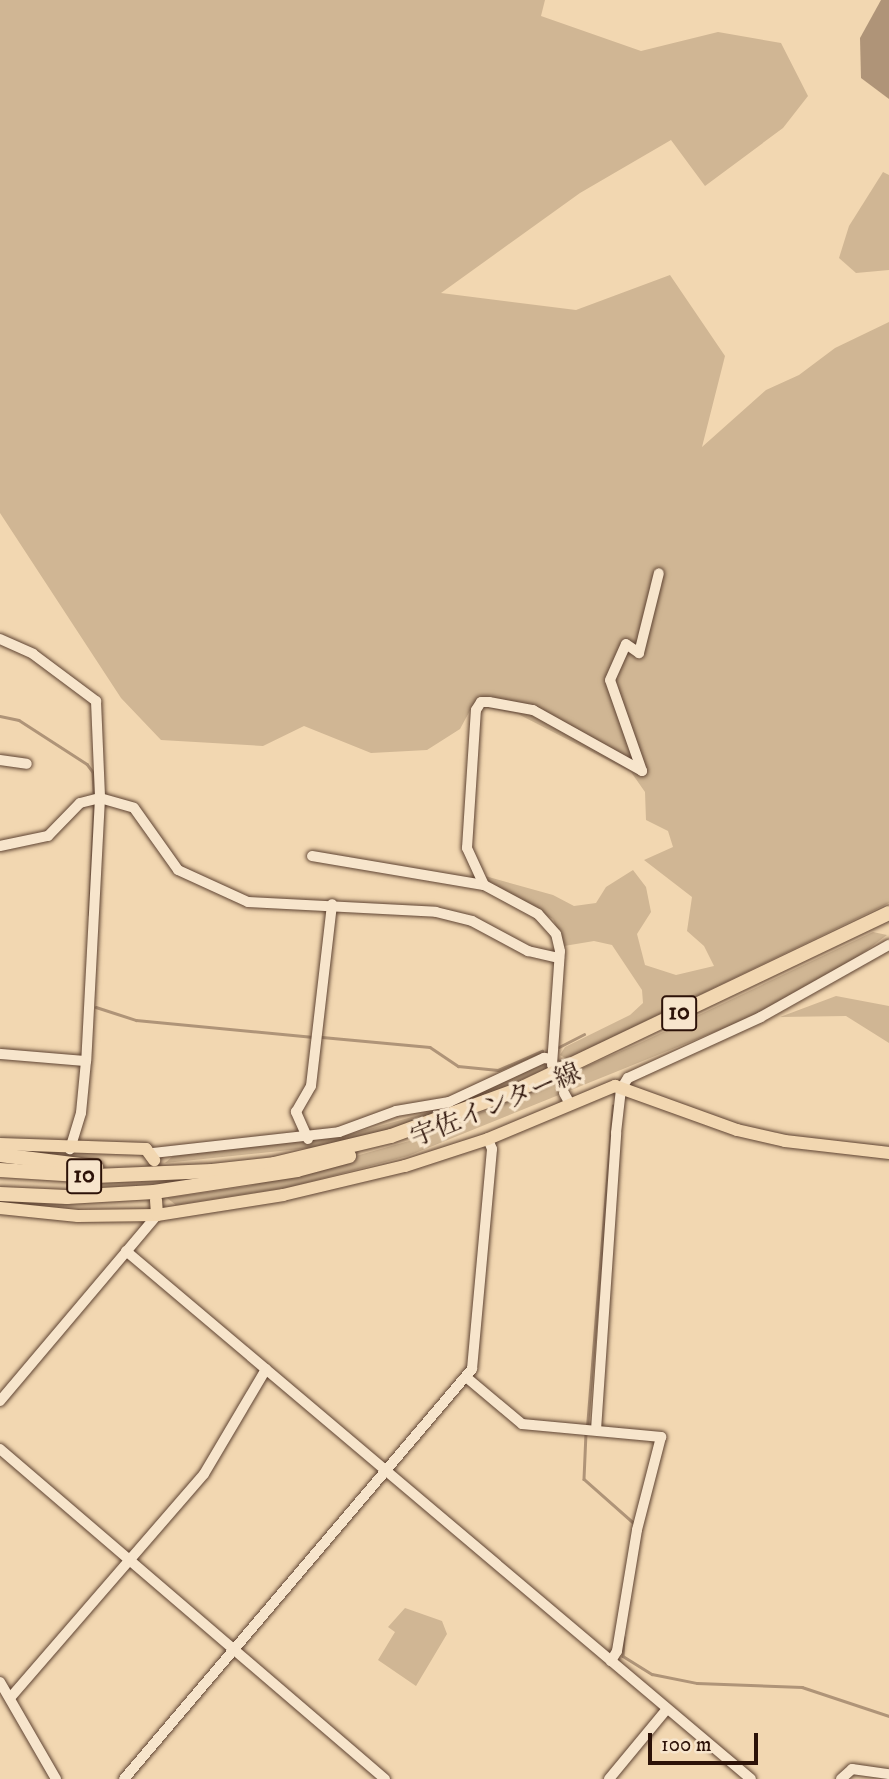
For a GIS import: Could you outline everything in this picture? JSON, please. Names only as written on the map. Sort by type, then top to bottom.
[{"type":"highway","name":"10","points":[[0,1170],[61,1175],[169,1174],[309,1156],[401,1133],[468,1110],[889,913]]},
{"type":"highway","points":[[0,1194],[122,1195],[297,1170],[354,1155],[468,1110]]},
{"type":"highway","points":[[0,1155],[89,1167],[150,1168],[169,1174]]},
{"type":"main road","name":"宇佐インター線","points":[[0,1208],[78,1216],[157,1215],[334,1184],[488,1139],[567,1098],[602,1089],[621,1089],[737,1130],[785,1141],[889,1153]]},
{"type":"main road","points":[[0,1144],[70,1149],[146,1149],[154,1156]]},
{"type":"main road","points":[[156,1200],[157,1215]]},
{"type":"street","points":[[484,885],[472,866],[466,839],[476,710],[481,702],[503,702],[533,710],[642,771],[610,680],[625,644],[639,653],[659,573]]},
{"type":"street","points":[[0,639],[33,654],[96,701],[100,798],[86,1061],[80,1113],[70,1149]]},
{"type":"street","points":[[0,760],[27,764]]},
{"type":"street","points":[[0,846],[48,836],[80,803],[100,798],[134,808],[167,859],[198,882],[261,905],[332,904],[418,909],[457,917],[528,951],[559,958]]},
{"type":"street","points":[[154,1156],[308,1139],[396,1111],[449,1102],[544,1058],[552,1062],[559,943],[546,921],[484,885],[312,856]]},
{"type":"street","points":[[308,1139],[296,1112],[311,1086],[332,904]]},
{"type":"street","points":[[596,1430],[621,1089],[638,1073],[761,1017],[889,945]]},
{"type":"street","points":[[0,1054],[86,1061]]},
{"type":"street","points":[[124,1779],[466,1377],[476,1359],[492,1149],[488,1139]]},
{"type":"street","points":[[0,1401],[157,1215]]},
{"type":"street","points":[[126,1251],[751,1779]]},
{"type":"street","points":[[10,1698],[204,1474],[266,1369]]},
{"type":"street","points":[[466,1377],[522,1424],[656,1434],[662,1440],[637,1530],[617,1651],[611,1661]]},
{"type":"street","points":[[0,1449],[385,1779]]},
{"type":"street","points":[[0,1682],[56,1779]]},
{"type":"street","points":[[609,1779],[667,1709]]},
{"type":"street","points":[[841,1779],[852,1769],[889,1774]]},
{"type":"shaded area","points":[[0,0],[545,0],[541,16],[641,51],[718,32],[781,43],[808,96],[783,128],[705,186],[671,140],[580,193],[441,293],[576,310],[670,275],[725,356],[702,447],[766,390],[799,375],[835,348],[889,322],[889,903],[567,1059],[560,1055],[565,1047],[630,1015],[643,1003],[642,990],[612,945],[594,941],[564,946],[553,919],[493,887],[485,876],[553,895],[574,906],[596,903],[606,887],[633,870],[646,887],[651,912],[637,934],[645,965],[676,975],[714,966],[704,946],[687,931],[692,897],[644,860],[673,847],[668,831],[646,820],[645,792],[631,772],[518,714],[473,705],[460,729],[427,750],[371,753],[304,726],[263,746],[161,740],[121,698],[0,513]]},
{"type":"shaded area","points":[[881,0],[889,0],[889,99],[861,78],[860,38]]},
{"type":"shaded area","points":[[883,172],[889,175],[889,270],[856,273],[839,258],[849,226]]},
{"type":"shaded area","points":[[873,932],[887,935],[806,995],[408,1156],[290,1187],[176,1205],[167,1198],[249,1186],[427,1136],[642,1042]]},
{"type":"shaded area","points":[[836,996],[889,1006],[889,1043],[846,1016],[780,1017]]},
{"type":"shaded area","points":[[543,1063],[548,1068],[439,1116],[338,1145],[165,1163],[173,1156],[344,1136],[444,1108]]},
{"type":"shaded area","points":[[405,1608],[442,1621],[447,1634],[416,1686],[378,1660],[395,1632],[388,1627]]},
{"type":"waterway","points":[[0,716],[19,720],[87,764],[93,772],[94,792]]},
{"type":"waterway","points":[[89,915],[94,803]]},
{"type":"waterway","points":[[96,1007],[136,1020],[313,1037]]},
{"type":"waterway","points":[[559,1047],[584,1034]]},
{"type":"waterway","points":[[322,1037],[430,1047],[458,1066],[498,1070],[542,1051]]},
{"type":"waterway","points":[[587,1427],[613,1106]]},
{"type":"waterway","points":[[586,1433],[584,1479],[636,1525]]},
{"type":"waterway","points":[[624,1637],[623,1656],[652,1674],[697,1683],[802,1687],[889,1716]]},
{"type":"tunnel","points":[[554,1068],[564,1093]]}]
